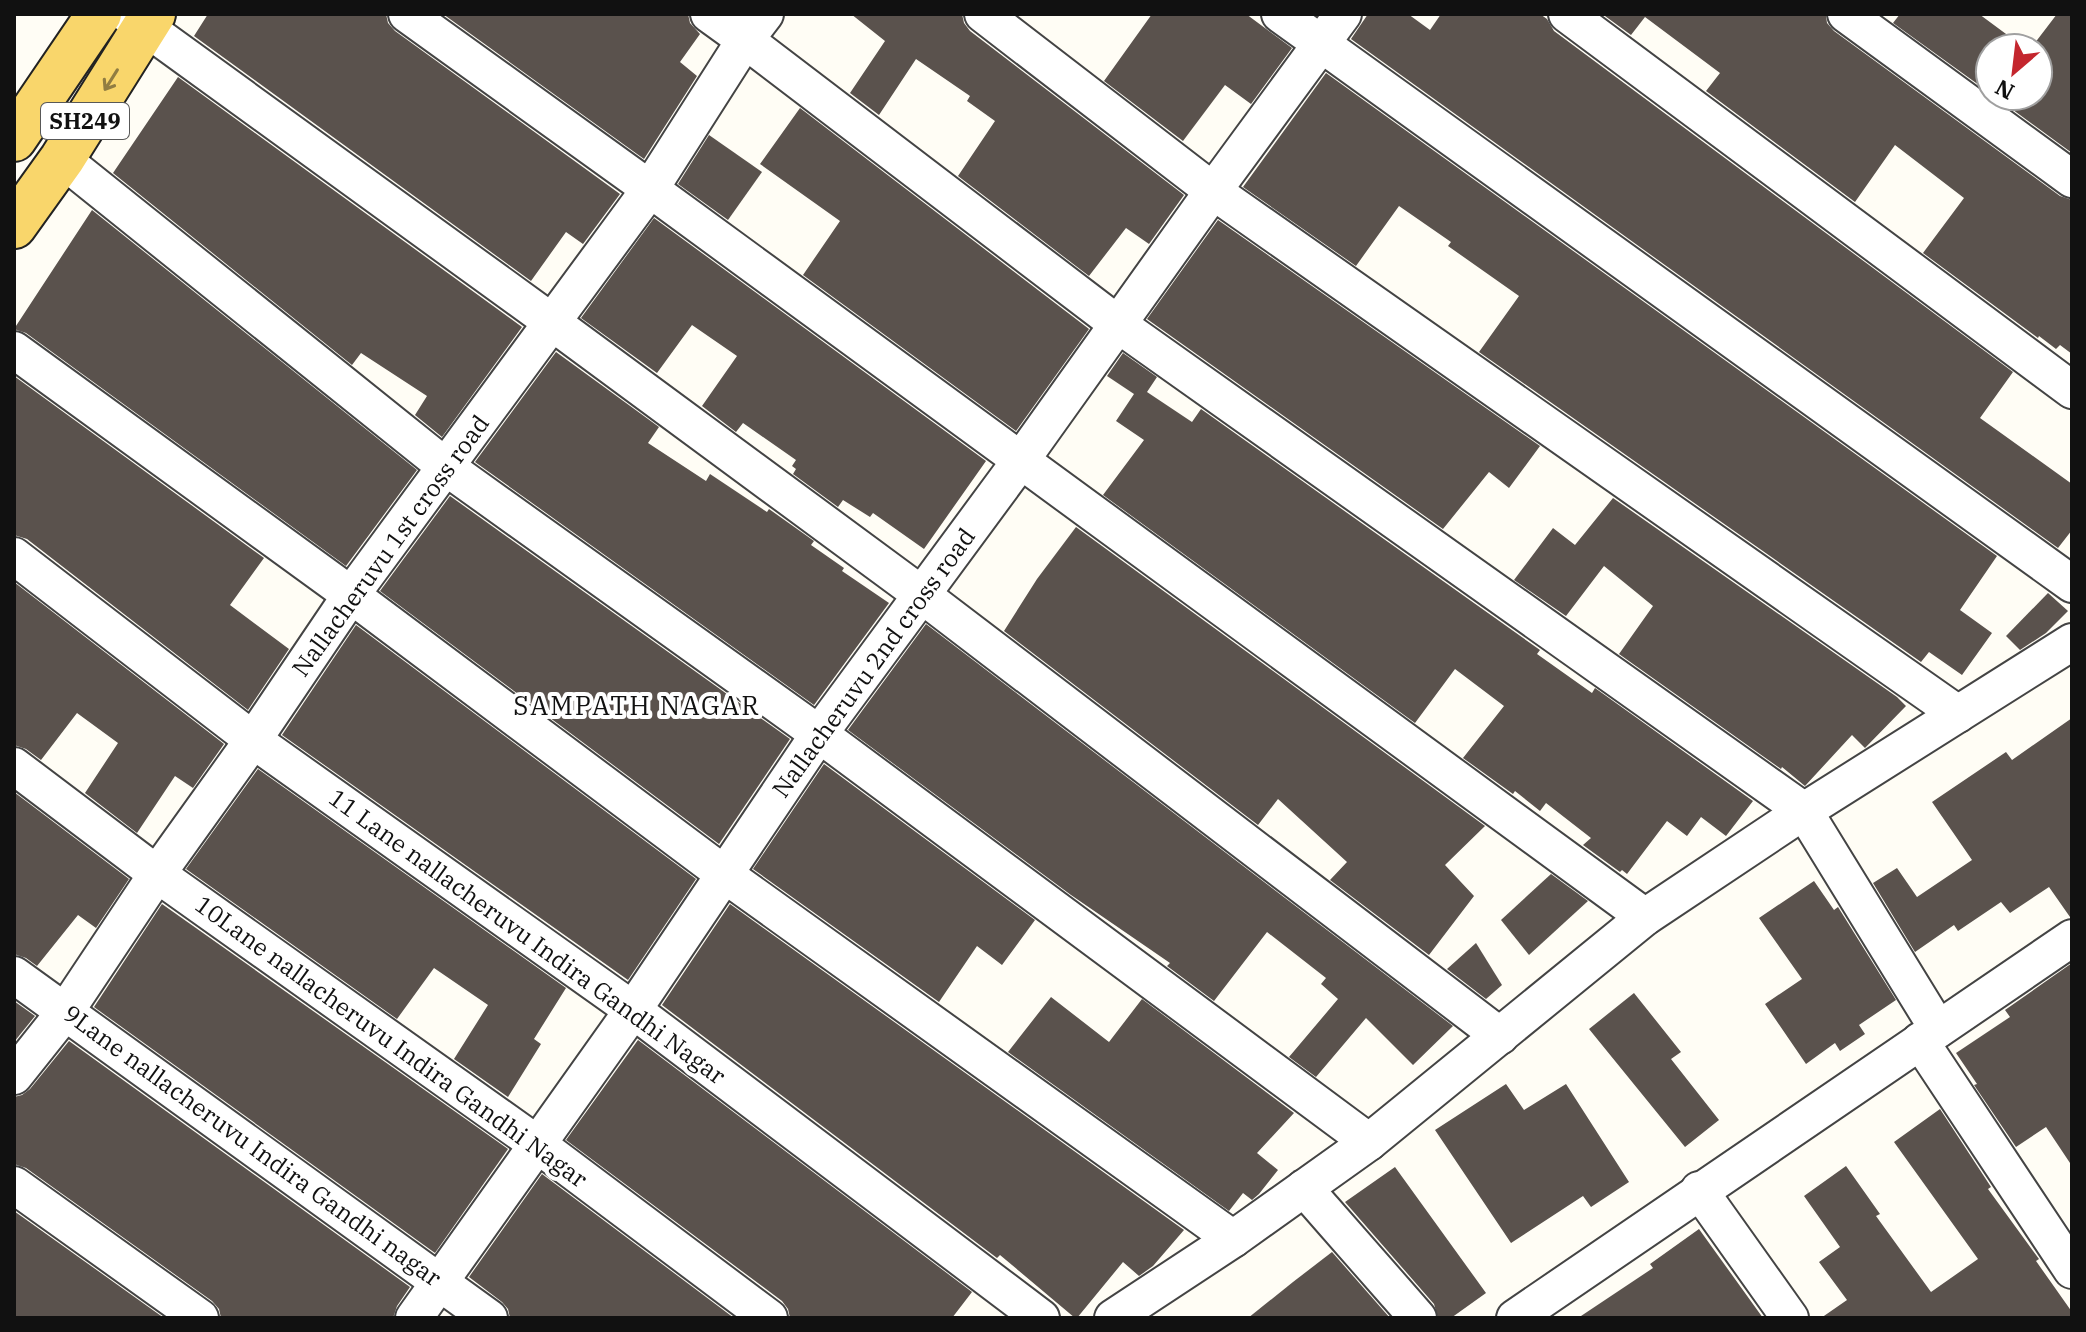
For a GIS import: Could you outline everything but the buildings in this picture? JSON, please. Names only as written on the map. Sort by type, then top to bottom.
[{"type":"main road","name":"SH249","points":[[14,139],[99,14]]},
{"type":"main road","name":"SH249","points":[[14,226],[62,159],[142,18]]},
{"type":"street","points":[[407,14],[1645,917]]},
{"type":"street","points":[[709,14],[755,27],[1119,325],[1804,811],[1929,1035],[2072,1270]]},
{"type":"street","points":[[983,14],[1213,191],[1958,714]]},
{"type":"street","points":[[1280,14],[2072,584]]},
{"type":"street","name":"Nallacheruvu 2nd cross road","points":[[414,1318],[633,1010],[819,734],[1343,14]]},
{"type":"street","points":[[1567,14],[2072,390]]},
{"type":"street","points":[[1846,14],[2072,179]]},
{"type":"street","points":[[142,18],[922,595],[1500,1036]]},
{"type":"street","name":"Nallacheruvu 1st cross road","points":[[14,1076],[65,1012],[351,595],[650,189],[755,27]]},
{"type":"street","points":[[62,159],[446,467],[819,734],[1369,1142]]},
{"type":"street","points":[[14,350],[351,595],[724,874],[1233,1239]]},
{"type":"street","name":"11 Lane nallacheruvu Indira Gandhi Nagar","points":[[14,556],[253,740],[633,1010],[1041,1318]]},
{"type":"street","points":[[1113,1318],[1233,1239],[1369,1142],[1645,917],[1804,811],[2072,642]]},
{"type":"street","name":"10Lane nallacheruvu Indira Gandhi Nagar","points":[[14,766],[157,874],[537,1144],[769,1318]]},
{"type":"street","points":[[1515,1318],[2072,938]]},
{"type":"street","name":"9Lane nallacheruvu Indira Gandhi nagar","points":[[14,975],[489,1318]]},
{"type":"street","points":[[14,1185],[200,1318]]},
{"type":"street","points":[[1304,1188],[1418,1318]]},
{"type":"street","points":[[1699,1190],[1790,1318]]},
{"type":"district","name":"SAMPATH NAGAR","points":[[637,706]]}]
